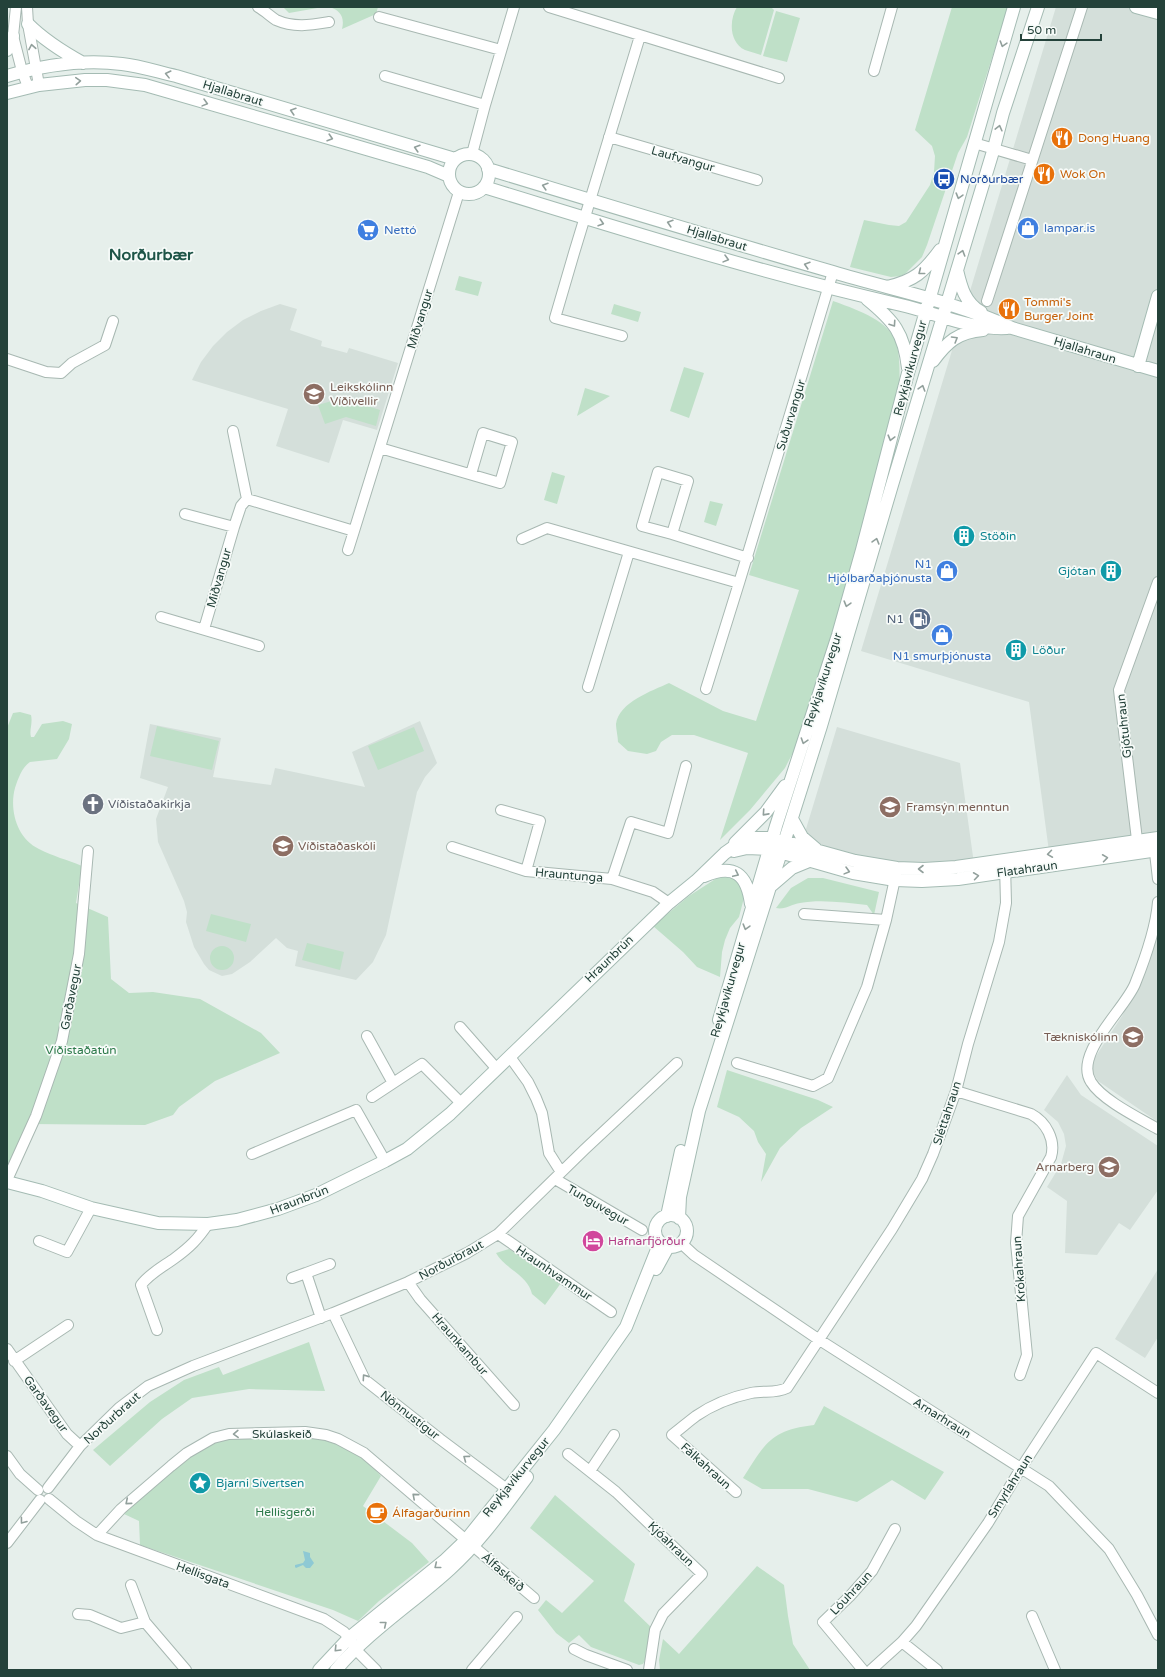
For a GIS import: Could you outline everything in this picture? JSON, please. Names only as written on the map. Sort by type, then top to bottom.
[{"type":"main road","name":"Reykjavíkurvegur","points":[[666,1216],[690,1114],[704,1073],[770,844],[840,628],[908,373],[1014,7]]},
{"type":"main road","name":"Reykjavíkurvegur","points":[[679,1218],[680,1197],[698,1111],[792,819],[848,638],[892,485],[994,148],[1003,113],[1038,7]]},
{"type":"main road","points":[[1136,7],[1158,13]]},
{"type":"main road","points":[[28,24],[37,33],[55,46],[82,63]]},
{"type":"main road","points":[[7,50],[13,36]]},
{"type":"main road","name":"Hjallabraut","points":[[7,76],[35,68],[82,63],[122,64],[176,76],[455,159]]},
{"type":"main road","name":"Hjallabraut","points":[[7,93],[34,86],[85,80],[107,80],[145,85],[428,167],[448,176]]},
{"type":"main road","points":[[472,154],[481,158],[488,169],[488,181],[484,187],[476,192],[468,194],[459,192],[452,185],[448,176],[451,164],[455,159],[460,156],[472,154]]},
{"type":"main road","name":"Hjallabraut","points":[[488,169],[833,272],[947,304]]},
{"type":"main road","name":"Hjallabraut","points":[[484,187],[717,257],[829,288],[943,316]]},
{"type":"main road","points":[[885,287],[908,282],[923,271],[931,263],[946,242]]},
{"type":"main road","points":[[957,270],[964,295],[971,305],[997,325]]},
{"type":"main road","points":[[1138,366],[1158,296]]},
{"type":"main road","points":[[865,297],[885,313],[894,324],[905,349],[908,373]]},
{"type":"main road","name":"Hjallahraun","points":[[947,304],[997,325]]},
{"type":"main road","name":"Hjallahraun","points":[[943,316],[970,324],[997,325],[1012,328],[1158,371]]},
{"type":"main road","points":[[928,367],[943,348],[953,339],[971,331],[997,325]]},
{"type":"main road","points":[[725,854],[766,812],[778,797],[795,769]]},
{"type":"main road","points":[[792,819],[802,837],[816,850]]},
{"type":"main road","name":"Hraunbrún","points":[[7,1181],[92,1208],[158,1223],[208,1224],[237,1220],[278,1209],[316,1195],[385,1161],[417,1140],[461,1103],[496,1068],[510,1057],[669,903],[742,841],[756,838],[770,844],[783,847]]},
{"type":"main road","name":"Flatahraun","points":[[783,847],[809,861],[853,873],[896,874],[924,869],[950,867],[1005,866],[1156,844]]},
{"type":"main road","name":"Flatahraun","points":[[783,847],[816,850],[896,874]]},
{"type":"main road","points":[[769,888],[792,868],[809,861]]},
{"type":"main road","points":[[699,878],[714,871],[737,873],[744,879],[748,886],[752,908]]},
{"type":"main road","points":[[666,1216],[674,1216],[679,1218],[684,1222],[686,1229],[685,1238],[681,1243],[674,1247],[664,1244],[656,1237],[656,1227],[661,1219],[666,1216]]},
{"type":"main road","name":"Reykjavíkurvegur","points":[[336,1670],[355,1649],[450,1569],[511,1491],[626,1327],[664,1244]]},
{"type":"main road","name":"Reykjavíkurvegur","points":[[319,1670],[349,1638],[444,1561],[470,1543]]},
{"type":"street","points":[[16,7],[13,36],[22,71],[34,86]]},
{"type":"street","points":[[27,7],[28,24],[35,68],[34,86]]},
{"type":"street","points":[[258,7],[276,19],[293,25],[329,22]]},
{"type":"street","points":[[472,154],[514,7]]},
{"type":"street","points":[[549,7],[779,78]]},
{"type":"street","points":[[874,71],[892,7]]},
{"type":"street","points":[[987,301],[1082,7]]},
{"type":"street","points":[[379,17],[501,50]]},
{"type":"street","points":[[622,336],[556,318],[584,217],[640,36]]},
{"type":"street","points":[[385,76],[485,105]]},
{"type":"street","name":"Laufvangur","points":[[609,137],[757,180]]},
{"type":"street","points":[[974,143],[1032,160]]},
{"type":"street","name":"Miðvangur","points":[[348,550],[459,192]]},
{"type":"street","name":"Suðurvangur","points":[[706,689],[748,558],[833,272]]},
{"type":"street","points":[[7,359],[46,372],[61,373],[72,363],[105,345],[113,321]]},
{"type":"street","points":[[233,431],[247,499],[354,531]]},
{"type":"street","points":[[380,448],[500,483],[512,442],[483,434],[471,474]]},
{"type":"street","points":[[672,534],[688,481],[658,472],[642,526],[748,558]]},
{"type":"street","name":"Miðvangur","points":[[204,629],[234,526],[241,506],[247,499]]},
{"type":"street","points":[[185,514],[234,526]]},
{"type":"street","points":[[522,539],[547,528],[739,583]]},
{"type":"street","points":[[588,687],[629,552]]},
{"type":"street","name":"Gjótuhraun","points":[[1138,847],[1119,690],[1158,582]]},
{"type":"street","points":[[161,617],[259,646]]},
{"type":"street","name":"Hrauntunga","points":[[612,879],[631,822],[668,832],[686,766]]},
{"type":"street","name":"Hrauntunga","points":[[501,810],[540,821],[526,871]]},
{"type":"street","points":[[1156,844],[1158,879]]},
{"type":"street","name":"Hrauntunga","points":[[452,847],[526,871],[612,879],[654,892],[669,903]]},
{"type":"street","name":"Garðavegur","points":[[7,1181],[36,1116],[62,1041],[79,954],[88,851]]},
{"type":"street","name":"Sléttahraun","points":[[818,1339],[892,1229],[922,1179],[934,1154],[956,1091],[968,1044],[999,942],[1006,903],[1005,866]]},
{"type":"street","points":[[737,1063],[814,1086],[828,1078],[867,987],[886,920],[896,874]]},
{"type":"street","points":[[1158,902],[1157,915],[1134,985],[1094,1045],[1087,1061],[1087,1072],[1090,1082],[1100,1093],[1158,1129]]},
{"type":"street","points":[[804,914],[886,920]]},
{"type":"street","points":[[460,1027],[496,1068]]},
{"type":"street","points":[[367,1036],[393,1082]]},
{"type":"street","points":[[510,1057],[528,1082],[536,1098],[542,1113],[549,1153],[558,1176]]},
{"type":"street","name":"Norðurbraut","points":[[7,1543],[80,1446],[119,1408],[148,1386],[193,1366],[321,1318],[408,1282],[453,1261],[498,1234],[678,1063]]},
{"type":"street","points":[[372,1097],[422,1064],[461,1103]]},
{"type":"street","name":"Krókahraun","points":[[956,1091],[1030,1114],[1040,1119],[1051,1136],[1053,1150],[1051,1157],[1018,1216],[1016,1230],[1027,1355],[1020,1375]]},
{"type":"street","points":[[252,1154],[356,1110],[385,1161]]},
{"type":"street","name":"Tunguvegur","points":[[558,1176],[642,1230]]},
{"type":"street","points":[[38,1241],[67,1252],[92,1208]]},
{"type":"street","points":[[157,1330],[141,1285],[146,1278],[176,1257],[198,1239],[208,1224]]},
{"type":"street","name":"Hraunhvammur","points":[[498,1234],[611,1312]]},
{"type":"street","name":"Arnarhraun","points":[[681,1243],[694,1255],[818,1339],[1049,1486],[1109,1549],[1138,1595],[1158,1635]]},
{"type":"street","points":[[292,1278],[330,1264]]},
{"type":"street","points":[[306,1273],[321,1318]]},
{"type":"street","name":"Hraunkambur","points":[[408,1282],[420,1299],[514,1405]]},
{"type":"street","name":"Nönnustígur","points":[[333,1313],[365,1380],[440,1439],[511,1491]]},
{"type":"street","points":[[14,1361],[68,1324]]},
{"type":"street","name":"Fálkahraun","points":[[736,1492],[672,1435],[695,1417],[722,1402],[751,1393],[765,1391],[779,1392],[787,1388],[818,1339]]},
{"type":"street","name":"Garðavegur","points":[[7,1348],[14,1361],[67,1434],[80,1446]]},
{"type":"street","name":"Smyrlahraun","points":[[871,1670],[902,1642],[916,1626],[988,1523],[1021,1468],[1096,1353],[1158,1393]]},
{"type":"street","name":"Skúlaskeið","points":[[97,1535],[121,1509],[171,1466],[187,1453],[213,1438],[229,1434],[305,1432],[326,1435],[338,1439],[364,1452],[470,1543]]},
{"type":"street","points":[[590,1471],[614,1435]]},
{"type":"street","name":"Kjóahraun","points":[[568,1454],[616,1492],[702,1574],[663,1614],[655,1630],[649,1670]]},
{"type":"street","name":"Hellisgata","points":[[7,1456],[20,1474],[76,1521],[97,1535],[324,1619],[349,1638],[355,1649],[376,1670]]},
{"type":"street","name":"Lóuhraun","points":[[864,1670],[823,1622],[850,1596],[872,1571],[895,1529]]},
{"type":"street","name":"Álfaskeið","points":[[470,1543],[534,1598]]},
{"type":"street","points":[[131,1585],[146,1622],[186,1670]]},
{"type":"street","points":[[78,1614],[90,1616],[121,1628],[146,1622]]},
{"type":"street","points":[[472,1670],[517,1616]]},
{"type":"street","points":[[1032,1616],[1053,1669]]},
{"type":"street","points":[[902,1642],[936,1670]]},
{"type":"street","points":[[574,1649],[626,1670]]},
{"type":"shaded area","points":[[1056,7],[1158,7],[1158,845],[1050,859],[1029,702],[861,651]]},
{"type":"shaded area","name":"Leikskólinn Víðivellir","points":[[280,304],[297,309],[290,330],[322,341],[321,346],[347,353],[349,348],[398,363],[377,430],[343,420],[329,463],[276,446],[288,409],[192,380],[201,362],[213,346],[227,332],[243,320]]},
{"type":"shaded area","name":"Víðistaðaskóli","points":[[420,721],[437,763],[425,777],[417,792],[386,935],[373,962],[356,980],[295,966],[298,951],[287,948],[276,938],[250,962],[232,974],[222,976],[209,970],[194,947],[186,922],[187,912],[184,901],[158,842],[156,819],[168,787],[140,778],[150,724],[221,738],[213,777],[271,785],[275,768],[365,787],[352,752]]},
{"type":"shaded area","name":"Framsýn menntun","points":[[837,727],[960,763],[975,871],[929,875],[891,874],[852,867],[799,852]]},
{"type":"shaded area","name":"Tækniskólinn","points":[[1158,924],[1158,1122],[1098,1081],[1091,1066],[1122,1016],[1143,975]]},
{"type":"shaded area","name":"Arnarberg","points":[[1067,1075],[1081,1095],[1158,1146],[1158,1190],[1130,1230],[1119,1223],[1097,1255],[1065,1253],[1067,1201],[1047,1187],[1061,1164],[1066,1146],[1064,1134],[1058,1122],[1044,1110]]},
{"type":"shaded area","points":[[1158,1269],[1158,1337],[1145,1358],[1115,1339]]},
{"type":"green space","points":[[283,7],[323,7],[289,13]]},
{"type":"green space","points":[[329,7],[378,7],[376,14],[342,29],[343,21],[341,15],[336,10]]},
{"type":"green space","points":[[737,7],[771,7],[774,10],[761,55],[745,50],[736,42],[733,36],[732,24],[734,12]]},
{"type":"green space","points":[[952,7],[1008,7],[967,137],[958,153],[927,245],[922,257],[901,276],[891,277],[850,267],[864,220],[899,226],[906,222],[930,185],[934,172],[935,156],[932,146],[915,130]]},
{"type":"green space","points":[[776,11],[800,18],[787,62],[763,56]]},
{"type":"green space","points":[[459,276],[482,282],[478,296],[455,290]]},
{"type":"green space","points":[[833,301],[868,315],[885,326],[891,333],[895,340],[898,352],[900,390],[850,579],[802,735],[785,768],[750,810],[720,840],[748,753],[694,735],[672,735],[661,742],[656,751],[647,754],[628,751],[618,742],[616,724],[618,716],[630,703],[637,698],[669,683],[723,711],[756,721],[799,590],[749,575]]},
{"type":"green space","points":[[614,304],[641,312],[638,322],[611,314]]},
{"type":"green space","points":[[684,367],[704,373],[689,418],[670,411]]},
{"type":"green space","points":[[585,388],[610,396],[577,416]]},
{"type":"green space","points":[[342,398],[380,410],[376,426],[346,417],[325,424],[318,405]]},
{"type":"green space","points":[[552,472],[565,476],[557,504],[544,500]]},
{"type":"green space","points":[[710,501],[723,504],[716,526],[704,522]]},
{"type":"green space","name":"Víðistaðatún","points":[[20,712],[31,715],[31,737],[34,737],[42,724],[63,721],[72,724],[69,739],[57,759],[30,762],[23,770],[19,777],[13,797],[14,814],[20,831],[31,844],[49,854],[82,866],[76,903],[108,917],[111,979],[129,993],[153,992],[200,999],[261,1033],[280,1053],[215,1081],[179,1107],[173,1115],[145,1125],[28,1124],[7,1173],[7,728],[13,713]]},
{"type":"green space","points":[[157,726],[219,741],[212,770],[150,756]]},
{"type":"green space","points":[[414,727],[424,751],[378,770],[368,746]]},
{"type":"green space","points":[[720,876],[726,876],[739,880],[745,894],[739,917],[730,928],[725,940],[722,952],[720,977],[697,967],[683,952],[653,926],[689,896]]},
{"type":"green space","points":[[808,878],[823,878],[879,892],[874,915],[867,905],[834,902],[817,901],[776,908],[791,888]]},
{"type":"green space","points":[[211,914],[251,924],[246,942],[206,931]]},
{"type":"green space","points":[[307,943],[344,952],[340,970],[302,960]]},
{"type":"green space","points":[[222,946],[230,950],[234,958],[230,966],[222,970],[214,966],[210,958],[214,950]]},
{"type":"green space","points":[[727,1070],[818,1100],[833,1107],[801,1128],[780,1148],[761,1182],[766,1154],[758,1142],[754,1131],[739,1117],[717,1107]]},
{"type":"green space","points":[[509,1249],[561,1283],[545,1305],[532,1294],[530,1287],[526,1282],[500,1259],[496,1253]]},
{"type":"green space","points":[[309,1342],[325,1391],[249,1389],[192,1398],[162,1419],[110,1466],[93,1450],[150,1402],[184,1380],[219,1367],[223,1375]]},
{"type":"green space","points":[[824,1406],[944,1472],[925,1500],[892,1480],[857,1502],[808,1489],[762,1489],[743,1478],[757,1456],[770,1441],[787,1431],[799,1427],[814,1425]]},
{"type":"green space","name":"Hellisgerði","points":[[314,1435],[347,1446],[369,1463],[381,1476],[363,1506],[412,1543],[429,1562],[379,1601],[358,1621],[333,1610],[140,1545],[139,1521],[124,1514],[163,1480],[175,1465],[217,1438]]},
{"type":"green space","points":[[555,1495],[635,1564],[624,1601],[653,1629],[643,1664],[639,1665],[591,1647],[579,1635],[569,1643],[556,1633],[538,1610],[546,1600],[562,1613],[594,1581],[530,1528]]},
{"type":"green space","points":[[757,1566],[784,1585],[793,1644],[810,1670],[660,1670],[659,1660],[663,1639],[679,1654]]},
{"type":"water","points":[[303,1551],[310,1553],[310,1557],[314,1563],[310,1568],[306,1568],[303,1565],[296,1568],[295,1565],[303,1563],[305,1560]]},
{"type":"place","name":"Dong Huang","points":[[1062,138]]},
{"type":"place","name":"Wok On","points":[[1044,174]]},
{"type":"place","name":"Norðurbær","points":[[944,179]]},
{"type":"place","name":"lampar.is","points":[[1028,228]]},
{"type":"place","name":"Nettó","points":[[368,230]]},
{"type":"place","name":"Tommi's Burger Joint","points":[[1009,309]]},
{"type":"place","name":"Leikskólinn Víðivellir","points":[[314,394]]},
{"type":"place","name":"Stöðin","points":[[964,536]]},
{"type":"place","name":"N1 Hjólbarðaþjónusta","points":[[947,571]]},
{"type":"place","name":"Gjótan","points":[[1111,571]]},
{"type":"place","name":"N1","points":[[920,619]]},
{"type":"place","name":"N1 smurþjónusta","points":[[942,635]]},
{"type":"place","name":"Löður","points":[[1016,650]]},
{"type":"place","name":"Víðistaðakirkja","points":[[93,804]]},
{"type":"place","name":"Framsýn menntun","points":[[890,807]]},
{"type":"place","name":"Víðistaðaskóli","points":[[283,846]]},
{"type":"place","name":"Tækniskólinn","points":[[1133,1037]]},
{"type":"place","name":"Arnarberg","points":[[1109,1167]]},
{"type":"place","name":"Hafnarfjörður","points":[[593,1241]]},
{"type":"place","name":"Bjarni Sívertsen","points":[[200,1483]]},
{"type":"place","name":"Álfagarðurinn","points":[[377,1513]]},
{"type":"district","name":"Norðurbær","points":[[151,254]]}]
